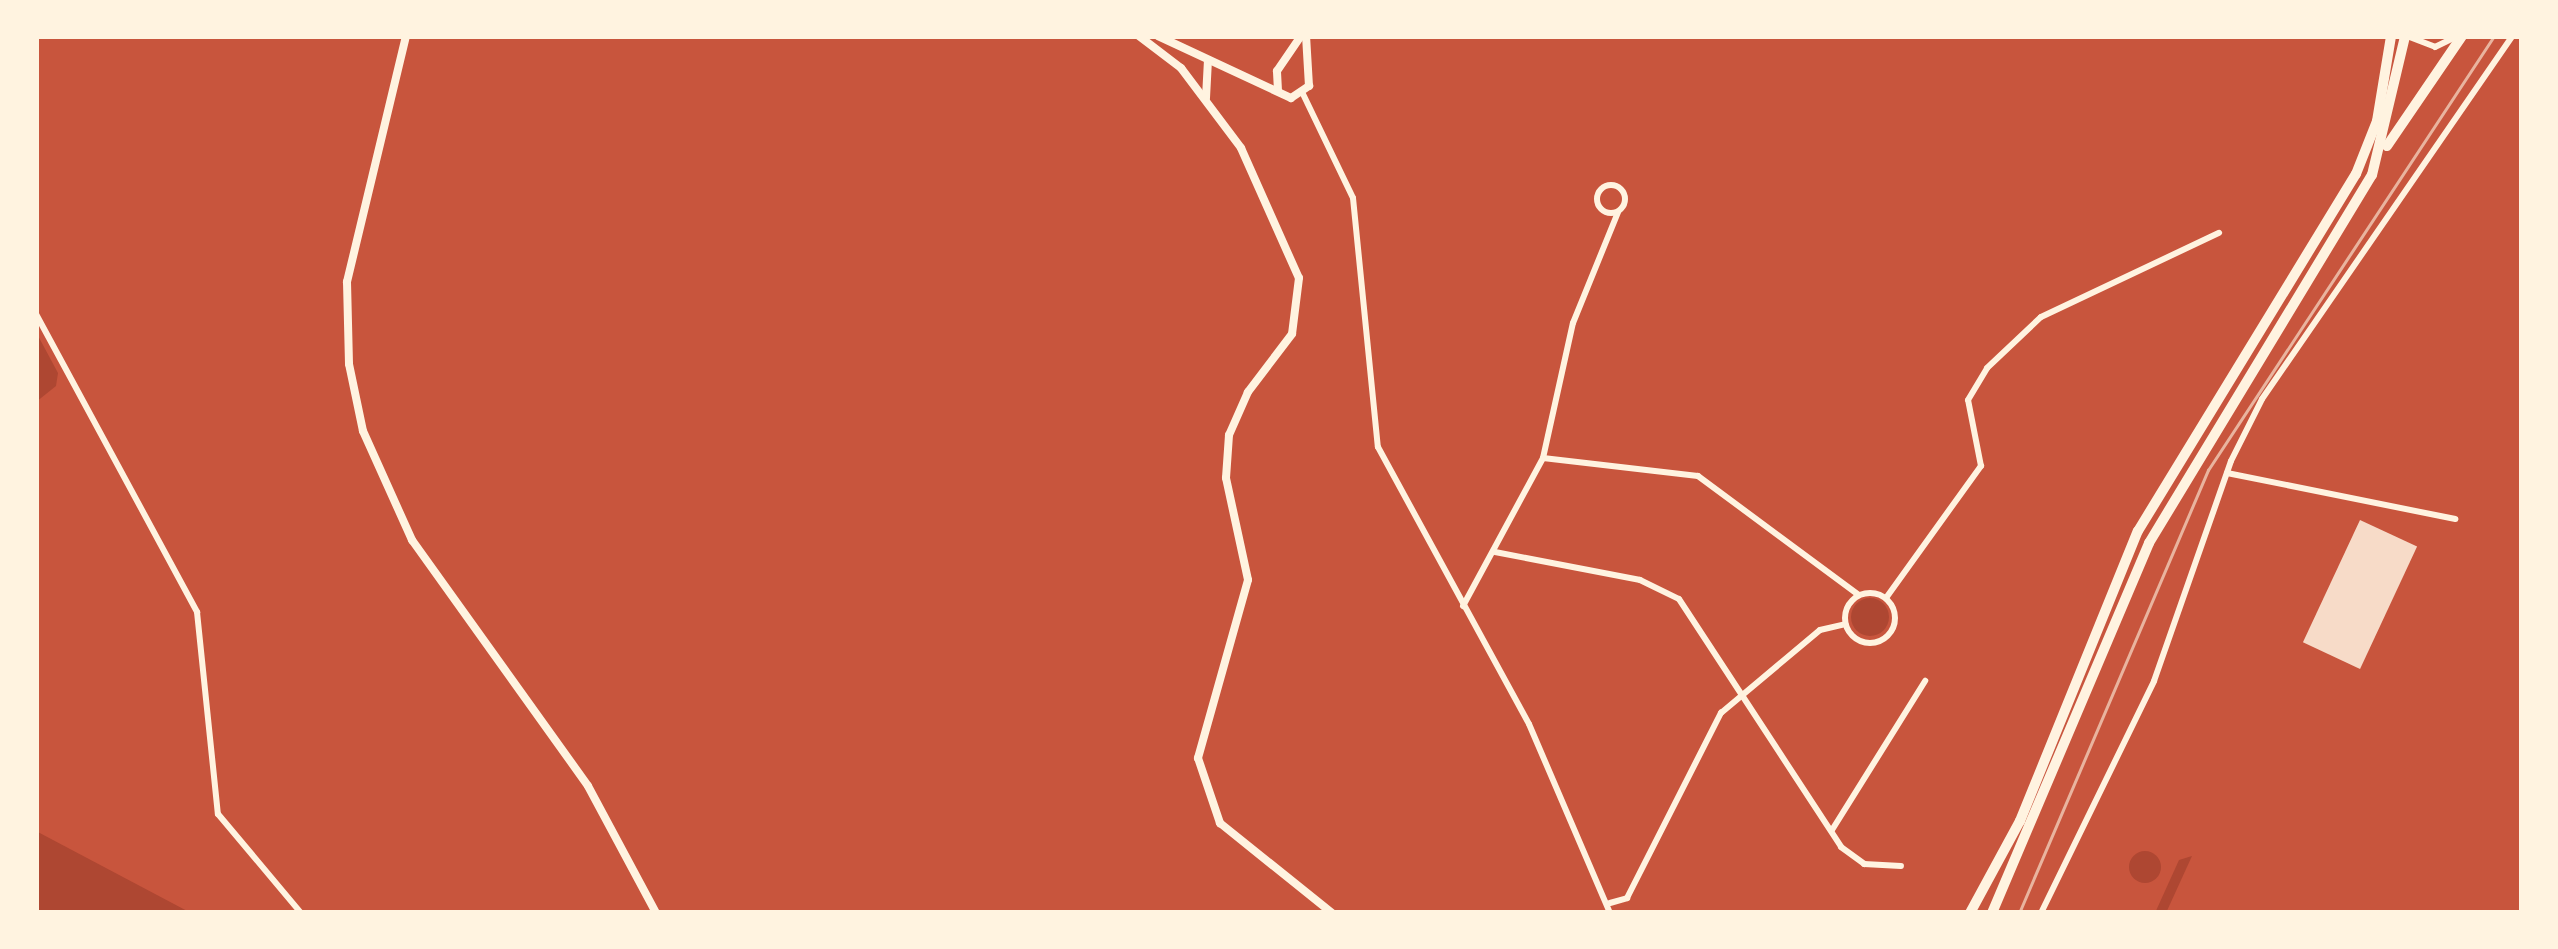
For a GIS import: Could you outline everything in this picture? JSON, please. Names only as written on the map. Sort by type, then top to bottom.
[{"type":"highway","points":[[1968,913],[1987,886],[2147,514],[2356,174],[2377,121],[2391,36]]},
{"type":"highway","points":[[2377,165],[2406,36]]},
{"type":"highway","points":[[1992,913],[2169,504],[2460,36]]},
{"type":"street","points":[[406,36],[347,282],[346,342],[363,430],[405,529],[597,799],[656,913]]},
{"type":"street","points":[[1139,36],[1190,79],[1207,100],[1278,222],[1300,303],[1284,350],[1248,392],[1228,435],[1226,478],[1248,580],[1234,649],[1203,727],[1200,779],[1229,833],[1332,913]]},
{"type":"street","points":[[1158,36],[1282,95],[1304,94]]},
{"type":"street","points":[[1282,95],[1280,68],[1304,36]]},
{"type":"street","points":[[1304,36],[1304,94],[1353,198],[1378,446],[1529,724],[1610,908],[1627,898],[1696,754],[1744,691],[1820,630],[1845,624]]},
{"type":"street","points":[[2406,36],[2435,47],[2460,36]]},
{"type":"street","points":[[2041,913],[2162,664],[2227,473],[2262,399],[2512,36]]},
{"type":"street","points":[[1190,79],[1191,52]]},
{"type":"street","points":[[1207,100],[1208,60]]},
{"type":"street","points":[[1243,76],[1296,63],[1307,72]]},
{"type":"street","points":[[1463,606],[1543,458],[1573,322],[1613,213],[1624,196],[1610,185],[1597,196],[1613,213]]},
{"type":"street","points":[[36,186],[36,233]]},
{"type":"street","points":[[1886,598],[1983,463],[1968,400],[1987,368],[2041,317],[2219,233]]},
{"type":"street","points":[[36,314],[197,612],[218,814],[301,913]]},
{"type":"street","points":[[1543,458],[1698,476],[1859,595],[1886,598]]},
{"type":"street","points":[[2227,473],[2455,519]]},
{"type":"street","points":[[1495,552],[1665,590],[1690,611],[1854,860],[1901,866]]},
{"type":"street","points":[[1845,624],[1859,595]]},
{"type":"street","points":[[1845,624],[1859,640],[1881,640],[1895,617],[1886,598]]},
{"type":"street","points":[[1832,830],[1925,681]]},
{"type":"shaded area","points":[[36,332],[58,373],[56,386],[36,402]]},
{"type":"shaded area","points":[[1870,598],[1883,604],[1889,617],[1883,630],[1870,636],[1857,630],[1851,617],[1857,604]]},
{"type":"shaded area","points":[[36,831],[191,913],[36,913]]},
{"type":"shaded area","points":[[2145,851],[2156,856],[2161,867],[2156,878],[2145,883],[2134,878],[2129,867],[2134,856]]},
{"type":"shaded area","points":[[2192,856],[2166,913],[2155,913],[2179,860]]},
{"type":"building","points":[[2360,520],[2417,547],[2360,669],[2303,642]]},
{"type":"railway","points":[[2019,913],[2208,470],[2494,36]]}]
